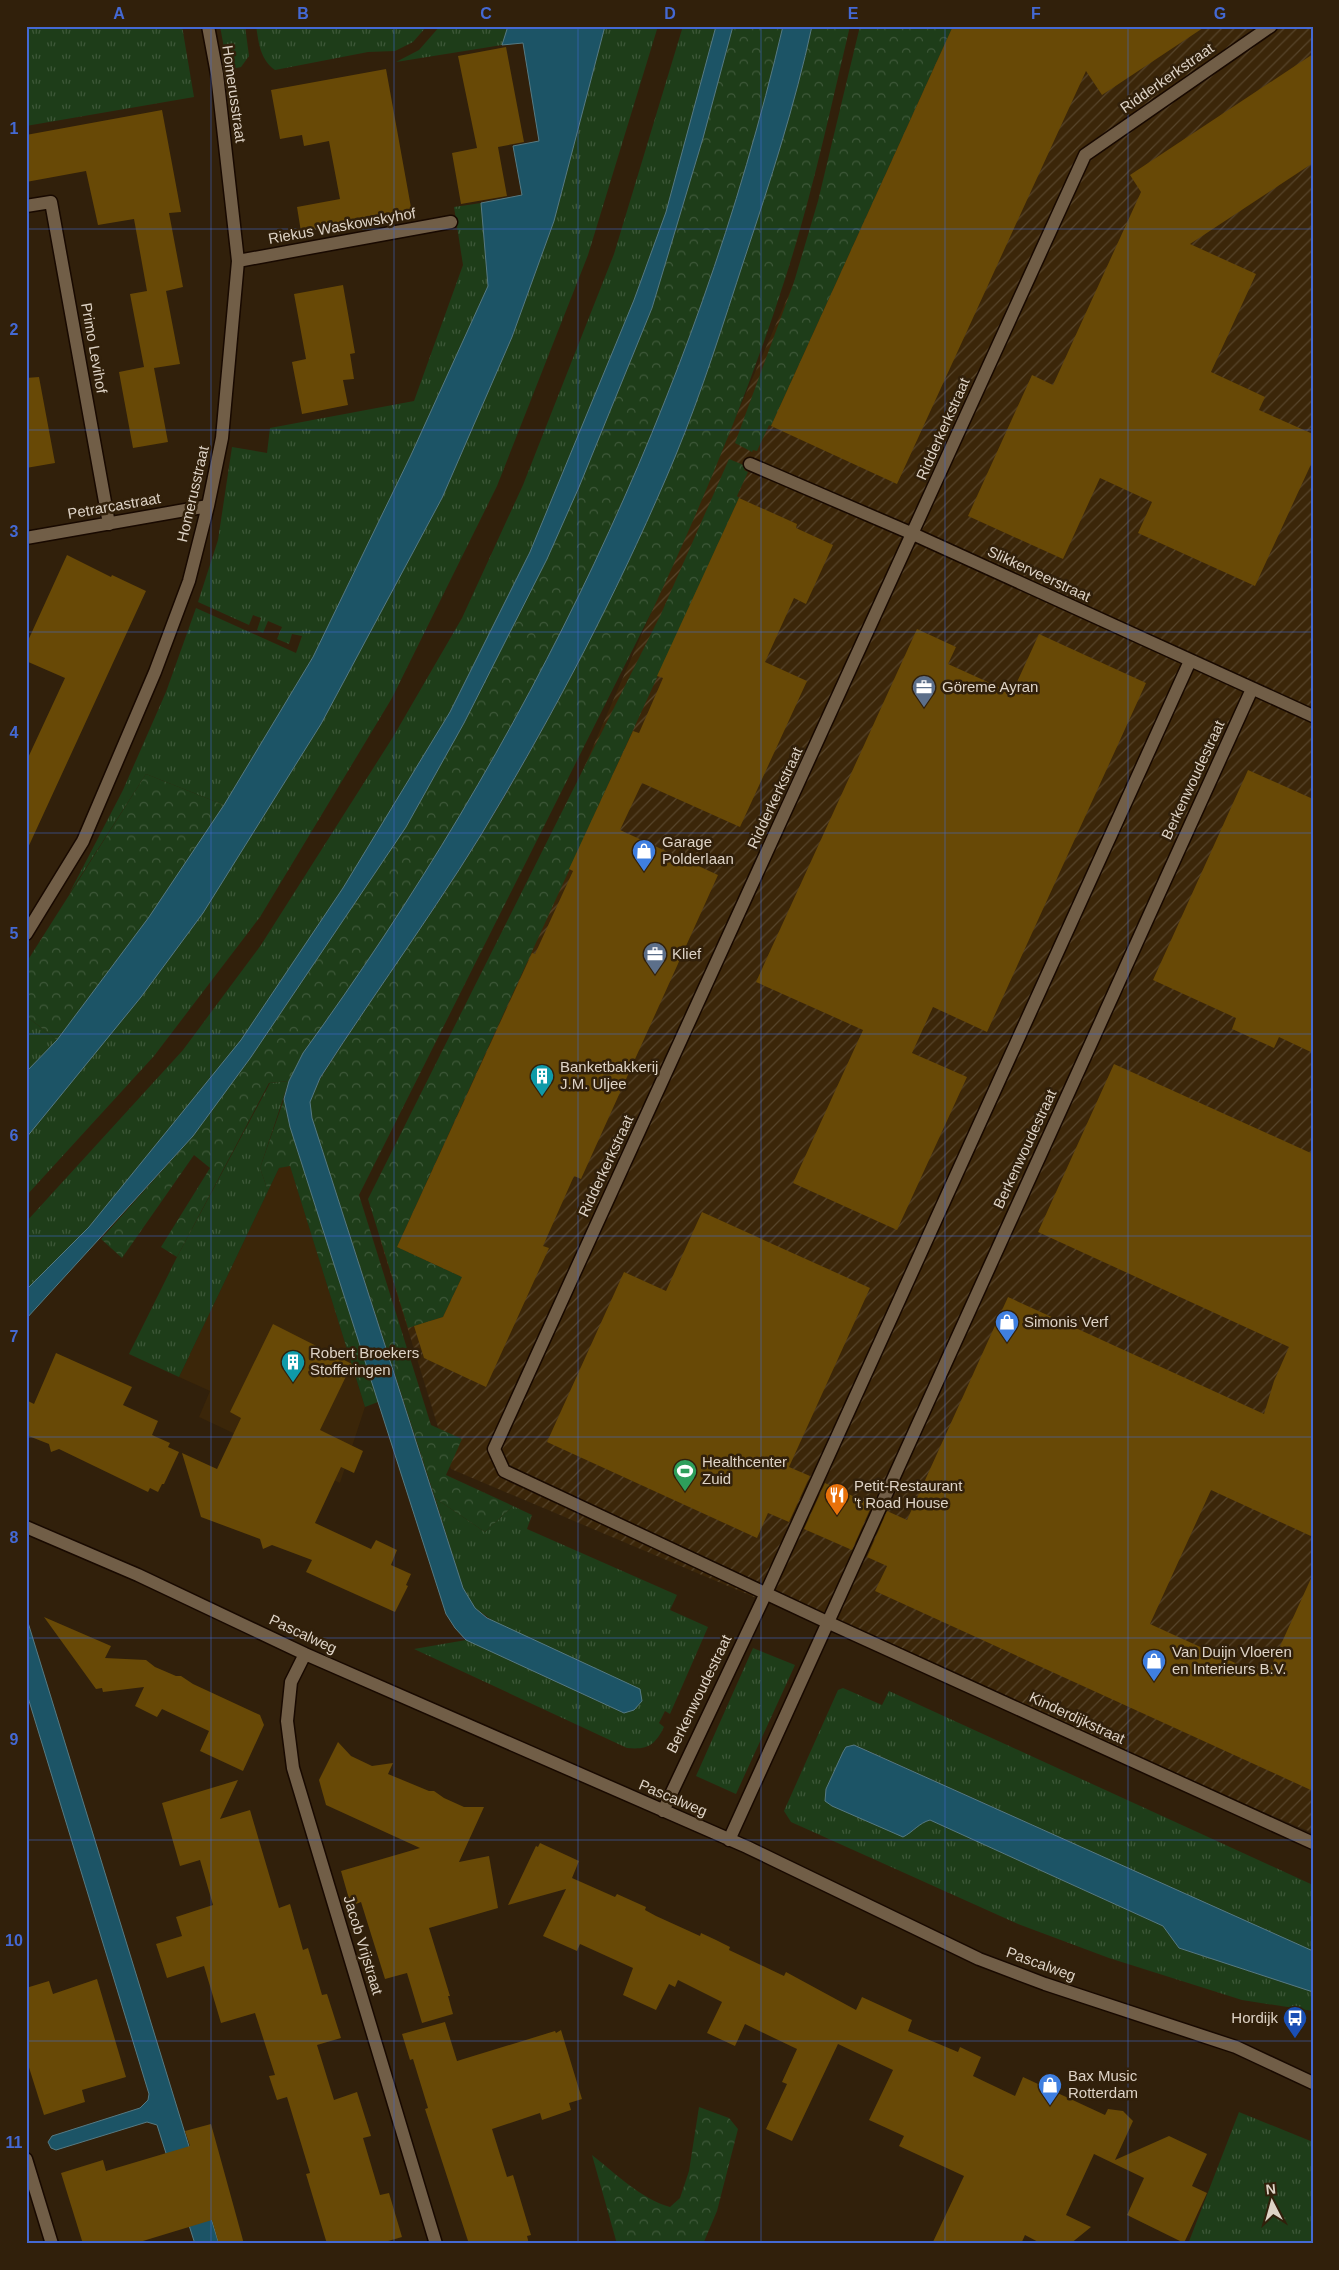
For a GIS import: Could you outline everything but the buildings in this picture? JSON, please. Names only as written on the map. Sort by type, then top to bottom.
[{"type":"street","name":"Homerusstraat","points":[[26,934],[83,841],[148,689],[189,581],[208,506],[222,438],[238,261],[217,74],[208,26]]},
{"type":"street","name":"Ridderkerkstraat","points":[[766,1593],[504,1471],[494,1449],[1085,155],[1265,28]]},
{"type":"street","name":"Primo Levihof","points":[[26,206],[51,202],[108,524]]},
{"type":"street","name":"Riekus Waskowskyhof","points":[[238,261],[451,222]]},
{"type":"street","name":"Slikkerveerstraat","points":[[750,464],[913,534],[1313,716]]},
{"type":"street","name":"Petrarcastraat","points":[[26,538],[208,506]]},
{"type":"street","name":"Berkenwoudestraat","points":[[663,1811],[674,1783],[766,1593],[1190,661]]},
{"type":"street","name":"Berkenwoudestraat","points":[[729,1840],[1252,689]]},
{"type":"street","name":"Pascalweg","points":[[26,1527],[138,1576],[305,1654],[729,1840],[979,1959],[1045,1984],[1236,2047],[1313,2083]]},
{"type":"street","points":[[766,1593],[827,1622]]},
{"type":"street","name":"Kinderdijkstraat","points":[[827,1622],[1313,1843]]},
{"type":"street","name":"Jacob Vrijstraat","points":[[305,1654],[291,1682],[288,1721],[293,1768],[436,2244]]},
{"type":"street","points":[[26,2159],[52,2244]]},
{"type":"shaded area","points":[[905,26],[1313,26],[1313,1833],[451,1469],[380,1239]]},
{"type":"shaded area","points":[[290,1165],[365,1407],[340,1483],[199,1417],[210,1391],[179,1377],[279,1168]]},
{"type":"green space","points":[[26,26],[182,26],[194,97],[26,126]]},
{"type":"green space","points":[[220,26],[245,26],[249,56],[241,67],[228,70]]},
{"type":"green space","points":[[256,26],[427,26],[413,42],[395,51],[368,52],[275,70],[263,56]]},
{"type":"green space","points":[[440,26],[508,26],[502,45],[396,62],[419,50]]},
{"type":"green space","points":[[605,26],[658,26],[588,255],[497,486],[392,698],[260,917],[154,1056],[26,1196],[26,1138],[141,997],[203,913],[321,724],[442,498],[512,337],[554,221]]},
{"type":"green space","points":[[683,26],[716,26],[666,212],[634,300],[530,552],[450,712],[343,888],[241,1040],[89,1227],[26,1290],[26,1222],[183,1050],[261,945],[393,737],[462,618],[523,485],[614,254]]},
{"type":"green space","points":[[733,26],[783,26],[747,164],[703,300],[652,433],[594,564],[530,691],[460,815],[384,936],[303,1053],[289,1081],[269,1083],[177,1257],[161,1247],[210,1168],[194,1155],[122,1258],[101,1239],[193,1136],[251,1057],[406,827],[464,723],[579,487],[652,308],[703,138]]},
{"type":"green space","points":[[812,26],[850,26],[795,248],[741,405],[690,528],[653,609],[359,1195],[431,1425],[462,1439],[446,1475],[513,1506],[485,1532],[435,1498],[312,1118],[310,1102],[320,1079],[482,835],[550,716],[616,588],[675,457],[712,358],[782,143]]},
{"type":"green space","points":[[860,26],[953,26],[771,426],[769,425],[757,451],[753,450],[752,452],[735,443],[794,282],[818,201]]},
{"type":"green space","points":[[481,203],[488,286],[411,455],[313,657],[224,805],[146,774],[69,894],[123,790],[166,692],[196,608],[296,653],[302,636],[292,634],[289,644],[277,639],[282,627],[268,621],[263,633],[257,630],[261,618],[253,615],[249,625],[198,602],[218,540],[232,447],[267,453],[270,428],[414,401],[463,265],[454,207]]},
{"type":"green space","points":[[729,459],[746,466],[744,470],[748,472],[737,496],[739,498],[397,1247],[462,1277],[443,1317],[408,1328],[368,1199],[661,614]]},
{"type":"green space","points":[[146,774],[224,805],[149,917],[57,1040],[26,1016],[26,963]]},
{"type":"green space","points":[[26,1016],[57,1040],[26,1072]]},
{"type":"green space","points":[[289,1081],[260,1168],[268,1191],[179,1377],[129,1354],[177,1257],[270,1083]]},
{"type":"green space","points":[[284,1099],[290,1127],[378,1402],[365,1407],[290,1166],[279,1168],[268,1191],[260,1168]]},
{"type":"green space","points":[[435,1498],[485,1532],[513,1506],[532,1515],[527,1529],[677,1595],[670,1610],[708,1627],[670,1714],[665,1711],[659,1723],[664,1727],[654,1742],[646,1747],[627,1748],[414,1649],[466,1640],[624,1713],[475,1608],[463,1588]]},
{"type":"green space","points":[[753,1648],[795,1665],[736,1794],[696,1776]]},
{"type":"green space","points":[[843,1688],[882,1705],[889,1691],[1313,1885],[1313,1951],[855,1745],[846,1747],[826,1789],[913,1831],[922,1822],[930,1820],[1163,1926],[1179,1948],[1313,1992],[1313,2011],[1242,2000],[1109,1958],[1018,1924],[791,1822],[784,1811],[838,1690]]},
{"type":"green space","points":[[699,2107],[729,2118],[738,2129],[717,2211],[703,2244],[617,2244],[592,2155],[639,2192],[670,2207],[680,2198],[689,2171]]},
{"type":"green space","points":[[1239,2112],[1313,2142],[1313,2244],[1188,2244]]},
{"type":"water","points":[[508,26],[605,26],[554,221],[512,337],[442,498],[321,724],[203,913],[141,997],[26,1138],[26,1072],[57,1040],[149,917],[224,805],[313,657],[411,455],[488,286],[481,203],[522,195],[513,146],[539,141],[523,43],[502,45]]},
{"type":"water","points":[[716,26],[733,26],[703,138],[652,308],[579,487],[547,559],[464,723],[406,827],[251,1057],[193,1136],[26,1319],[26,1290],[89,1227],[241,1040],[343,888],[450,712],[530,552],[634,300],[666,212]]},
{"type":"water","points":[[783,26],[812,26],[798,85],[773,172],[712,358],[685,432],[656,501],[595,630],[527,757],[482,834],[320,1078],[310,1102],[312,1118],[463,1588],[475,1608],[487,1618],[640,1689],[642,1701],[634,1710],[624,1713],[466,1640],[446,1614],[290,1127],[284,1099],[289,1081],[303,1053],[384,936],[460,815],[530,691],[594,564],[652,433],[703,300],[747,164]]},
{"type":"water","points":[[26,1616],[219,2244],[195,2244],[157,2125],[147,2122],[56,2150],[51,2148],[48,2142],[52,2136],[140,2108],[148,2100],[149,2094],[26,1691]]},
{"type":"water","points":[[854,1745],[1313,1951],[1313,1992],[1179,1948],[1163,1926],[930,1820],[903,1837],[832,1806],[825,1801],[826,1789],[846,1747]]},
{"type":"place","name":"Göreme Ayran","points":[[924,708]]},
{"type":"place","name":"Garage Polderlaan","points":[[644,872]]},
{"type":"place","name":"Klief","points":[[655,975]]},
{"type":"place","name":"Banketbakkerij J.M. Uljee","points":[[542,1097]]},
{"type":"place","name":"Simonis Verf","points":[[1007,1343]]},
{"type":"place","name":"Robert Broekers Stofferingen","points":[[293,1383]]},
{"type":"place","name":"Healthcenter Zuid","points":[[685,1492]]},
{"type":"place","name":"Petit-Restaurant 't Road House","points":[[837,1516]]},
{"type":"place","name":"Van Duijn Vloeren en Interieurs B.V.","points":[[1154,1682]]},
{"type":"place","name":"Hordijk","points":[[1295,2039]]},
{"type":"place","name":"Bax Music Rotterdam","points":[[1050,2106]]}]
